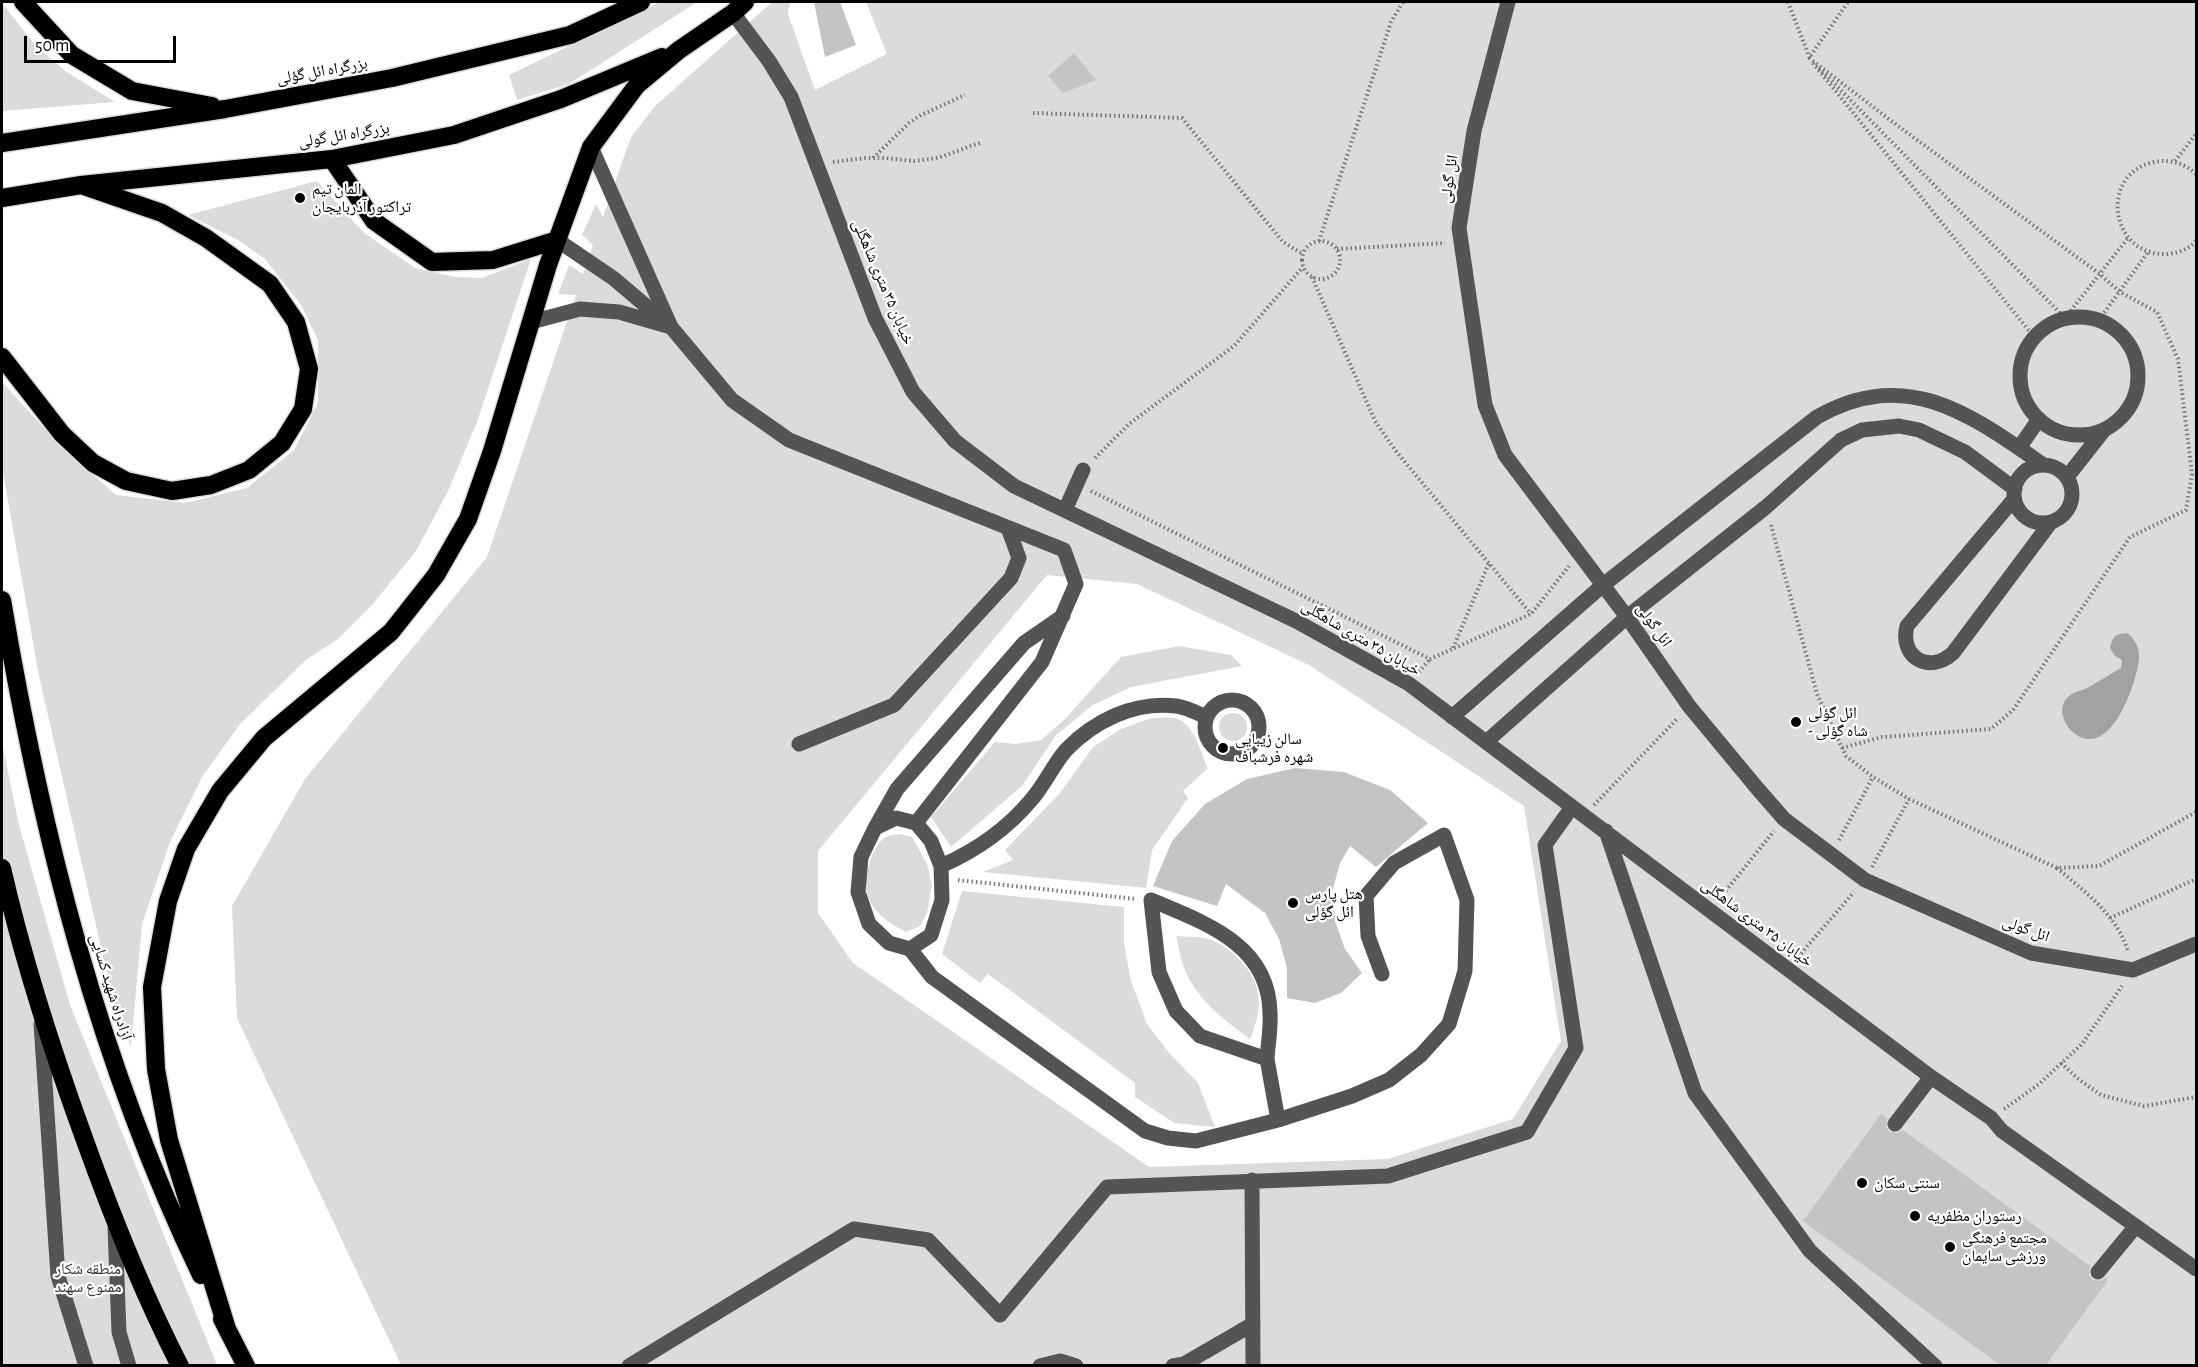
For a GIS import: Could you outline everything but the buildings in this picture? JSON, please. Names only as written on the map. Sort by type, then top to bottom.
[{"type":"highway","points":[[23,2],[72,55],[132,91],[225,109]]},
{"type":"highway","name":"بزرگراه ائل گؤلی","points":[[2,143],[225,109],[392,78],[570,35],[640,2]]},
{"type":"highway","points":[[227,1329],[169,1140],[156,1069],[152,987],[168,902],[186,849],[220,791],[264,738],[391,632],[436,575],[468,519],[492,451],[548,265],[591,147],[637,85],[679,50],[739,7]]},
{"type":"highway","name":"بزرگراه ائل گولی","points":[[2,198],[81,185],[332,159],[454,135],[561,99],[679,50]]},
{"type":"highway","points":[[332,159],[374,221],[432,262],[493,260],[557,240]]},
{"type":"highway","points":[[2,357],[62,434],[93,463],[126,481],[172,491],[211,485],[249,470],[282,443],[303,409],[309,369],[296,322],[270,284],[206,238],[162,213],[81,185]]},
{"type":"highway","name":"آزادراه شهید کسایی","points":[[2,600],[15,681],[51,846],[74,936],[99,1019],[136,1124],[178,1226],[246,1365]]},
{"type":"highway","points":[[2,868],[15,925],[39,1006],[114,1222],[180,1365]]},
{"type":"street","name":"ائل گولی","points":[[1508,2],[1474,131],[1459,228],[1485,405],[1504,455],[1628,617],[1689,706],[1784,819],[1865,880],[2031,953],[2133,970]]},
{"type":"street","name":"خیابان ۳۵ متری شاهگلی","points":[[739,7],[791,98],[875,318],[913,392],[955,441],[1014,486],[1296,621],[1409,684],[1931,1077],[1991,1118],[2002,1131],[2196,1269]]},
{"type":"street","points":[[591,147],[671,327]]},
{"type":"street","points":[[557,240],[613,278],[671,327],[732,400],[789,440],[1064,550],[1076,584],[1042,662],[916,823]]},
{"type":"street","points":[[531,322],[580,309],[619,312],[671,327]]},
{"type":"street","points":[[2067,477],[2104,430],[2120,419],[2132,403],[2138,384],[2138,364],[2130,345],[2117,330],[2099,320],[2082,316],[2065,318],[2048,325],[2034,337],[2025,352],[2020,370],[2021,388],[2028,405],[2039,419],[2053,429],[2070,435],[2087,435],[2104,430]]},
{"type":"street","points":[[1452,717],[1603,585],[1817,417],[1852,400],[1895,395],[1918,397],[1959,411],[2042,464]]},
{"type":"street","points":[[2019,448],[2039,419]]},
{"type":"street","points":[[1486,742],[1628,617],[1766,507],[1841,440],[1862,430],[1899,426],[1919,430],[1965,452],[2014,494],[2018,508],[2032,521],[2051,522],[2059,519],[2071,504],[2072,485],[2067,477],[2052,465],[2032,466],[2018,479],[2014,494],[1907,626],[1906,643],[1909,651],[1922,661],[1939,662],[1953,652],[2051,522]]},
{"type":"street","points":[[1065,510],[1080,477]]},
{"type":"street","points":[[799,744],[894,705],[1011,578],[1019,558],[1008,528]]},
{"type":"street","points":[[1063,616],[1023,643],[897,789],[861,857],[858,892],[869,924],[889,943],[910,949],[932,977],[1145,1131],[1168,1138],[1196,1141],[1278,1120],[1352,1096],[1389,1080],[1421,1055],[1449,1024],[1465,971],[1467,900],[1444,835],[1394,863],[1366,896],[1368,936],[1382,974]]},
{"type":"street","points":[[942,872],[999,831],[1032,800],[1065,751],[1094,726],[1132,708],[1176,706],[1206,717]]},
{"type":"street","points":[[629,1365],[854,1229],[928,1240],[1000,1315],[1107,1187],[1388,1176],[1527,1132],[1576,1048],[1545,845],[1578,811]]},
{"type":"street","points":[[875,828],[896,818],[916,823],[931,841],[942,872],[942,900],[931,935],[910,949]]},
{"type":"street","points":[[1606,831],[1695,1094],[1810,1251],[1935,1365]]},
{"type":"street","points":[[1267,1059],[1200,1036],[1176,1011],[1159,972],[1151,900],[1209,925],[1246,951],[1264,978],[1270,1012],[1267,1059],[1278,1120]]},
{"type":"street","points":[[2133,970],[2196,944]]},
{"type":"street","points":[[39,1006],[58,1276],[87,1365]]},
{"type":"street","points":[[1895,1124],[1931,1077]]},
{"type":"street","points":[[1252,1180],[1253,1365]]},
{"type":"street","points":[[114,1222],[119,1332],[129,1365]]},
{"type":"street","points":[[2098,1272],[2136,1226]]},
{"type":"street","points":[[1173,1365],[1184,1364],[1253,1324]]},
{"type":"street","points":[[1243,1365],[1253,1324]]},
{"type":"street","points":[[1040,1365],[1060,1361],[1076,1365]]},
{"type":"path","points":[[1318,241],[1391,22],[1403,2]]},
{"type":"path","points":[[1788,2],[1809,58],[2034,337]]},
{"type":"path","points":[[1833,22],[1848,2]]},
{"type":"path","points":[[1809,58],[2065,318],[2128,238]]},
{"type":"path","points":[[873,158],[909,123],[965,95]]},
{"type":"path","points":[[1033,113],[1182,118],[1283,243],[1303,254]]},
{"type":"path","points":[[2175,161],[2196,134]]},
{"type":"path","points":[[816,165],[873,158],[914,161],[938,158],[982,142]]},
{"type":"path","points":[[2196,174],[2175,161],[2147,164],[2127,178],[2121,190],[2118,208],[2121,227],[2128,238],[2148,252],[2172,254],[2184,250],[2196,241]]},
{"type":"path","points":[[1312,277],[1324,279],[1336,273],[1341,261],[1337,249],[1328,242],[1318,241],[1310,244],[1303,254],[1303,267],[1234,346],[1129,424],[1080,477],[1430,659],[1531,614],[1579,554]]},
{"type":"path","points":[[1337,249],[1461,242]]},
{"type":"path","points":[[2099,320],[2148,252]]},
{"type":"path","points":[[1303,267],[1312,277],[1375,421],[1395,450],[1531,614]]},
{"type":"path","points":[[1766,507],[1816,694],[1846,756],[1873,777],[1909,799],[2057,868],[2087,894],[2124,938],[2133,970],[2082,1044],[2039,1084],[1991,1118]]},
{"type":"path","points":[[1453,649],[1489,563]]},
{"type":"path","points":[[1578,811],[1689,706]]},
{"type":"path","points":[[1831,854],[1873,777]]},
{"type":"path","points":[[1788,969],[1865,880],[1909,799]]},
{"type":"path","points":[[2057,868],[2099,866],[2196,812]]},
{"type":"path","points":[[1710,910],[1784,819]]},
{"type":"path","points":[[942,872],[1151,900]]},
{"type":"path","points":[[2109,918],[2196,879]]},
{"type":"path","points":[[2061,1063],[2101,1095],[2144,1106],[2196,1097]]},
{"type":"green space","points":[[660,2],[697,2],[569,84],[517,100],[509,75]]},
{"type":"green space","name":"ائل گؤلی - شاه گؤلی","points":[[772,2],[790,2],[788,14],[815,90],[887,54],[866,2],[2196,2],[2196,1365],[401,1365],[237,1018],[232,906],[305,779],[487,557],[576,295],[558,294],[569,265],[583,274],[593,245],[582,235],[596,204],[603,217],[632,136],[655,106]],"holes":[[[1047,575],[1137,584],[1309,665],[1524,806],[1561,1041],[1513,1119],[1388,1159],[1149,1167],[853,963],[818,913],[818,851]]]},
{"type":"green space","points":[[2,3],[34,44],[65,71],[115,102],[2,111]]},
{"type":"green space","points":[[317,181],[363,232],[415,268],[455,277],[482,278],[531,259],[477,422],[448,491],[416,551],[372,605],[338,639],[307,659],[240,724],[202,777],[170,842],[142,924],[131,1047],[113,1000],[39,676],[2,467],[2,382],[56,441],[116,495],[185,503],[247,488],[294,450],[318,403],[318,340],[301,305],[265,259],[238,240],[188,215]]},
{"type":"green space","points":[[1179,646],[1231,655],[1242,666],[1131,687],[1093,705],[1056,735],[1022,786],[951,847],[931,817],[995,742],[1016,744],[1041,740],[1064,720],[1121,657]]},
{"type":"green space","points":[[1233,713],[1243,717],[1247,727],[1243,737],[1233,741],[1223,737],[1219,727],[1223,717]]},
{"type":"green space","points":[[1151,718],[1174,718],[1185,723],[1194,735],[1208,768],[1183,791],[1188,798],[1152,850],[1146,888],[983,872],[1013,860],[1005,850],[1060,793],[1093,747],[1121,729]]},
{"type":"green space","name":"منطقه شکار ممنوع سهند","points":[[2,743],[19,825],[70,1005],[217,1365],[2,1365]]},
{"type":"green space","points":[[900,834],[912,837],[927,864],[932,885],[927,913],[920,926],[906,932],[877,912],[869,900],[866,887],[870,862],[877,847],[886,837]]},
{"type":"green space","points":[[962,891],[1124,907],[1124,944],[1131,981],[1147,1024],[1170,1054],[1198,1083],[1215,1127],[1174,1123],[1135,1097],[1135,1083],[988,974],[980,983],[942,954]]},
{"type":"green space","points":[[1176,936],[1201,937],[1222,945],[1238,958],[1252,975],[1256,984],[1259,1005],[1250,1039],[1221,1016],[1196,990],[1181,960]]},
{"type":"shaded area","points":[[2127,633],[2135,642],[2139,656],[2138,668],[2126,703],[2114,723],[2100,736],[2091,739],[2077,735],[2071,731],[2063,717],[2064,703],[2068,697],[2121,668],[2122,660],[2115,656],[2110,648],[2115,637]]},
{"type":"place","name":"المان تیم تراکتور آذربایجان","points":[[300,198]]},
{"type":"place","name":"ائل گؤلی - شاه گؤلی","points":[[1796,722]]},
{"type":"place","name":"سالن زیبایی شهره فرشباف","points":[[1223,748]]},
{"type":"place","name":"هتل پارس ائل گؤلی","points":[[1293,903]]},
{"type":"place","name":"سنتی سکان","points":[[1862,1183]]},
{"type":"place","name":"رستوران مظفریه","points":[[1915,1216]]},
{"type":"place","name":"مجتمع فرهنگی ورزشی سایمان","points":[[1950,1247]]}]
